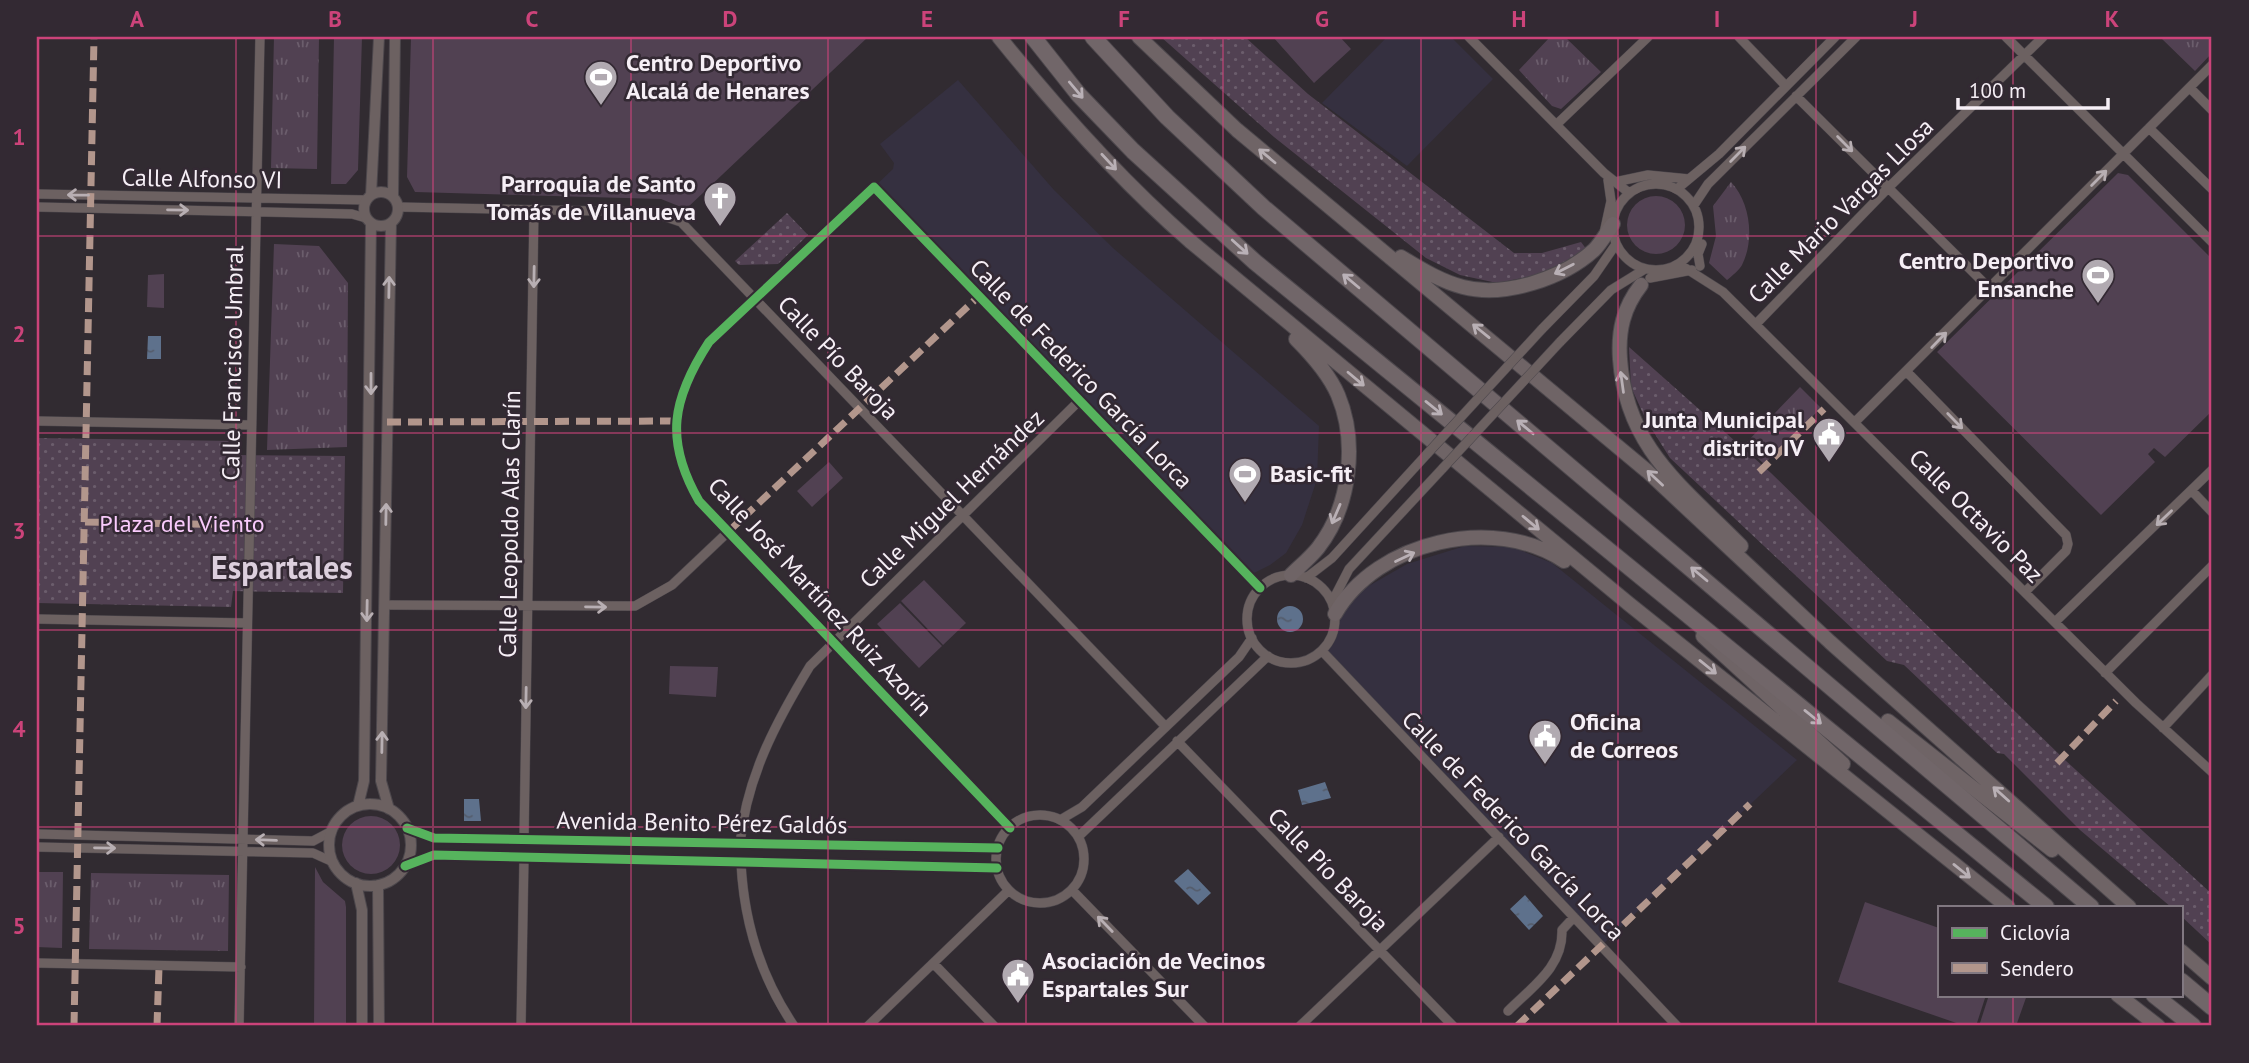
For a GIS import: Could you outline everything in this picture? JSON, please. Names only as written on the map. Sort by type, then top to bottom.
[{"type":"highway","points":[[999,37],[1066,117],[1135,190],[1190,242],[1629,604],[2007,906]]},
{"type":"highway","points":[[1033,37],[1079,94],[1133,151],[1255,262],[2045,906]]},
{"type":"highway","points":[[1093,37],[1167,117],[1264,208],[2090,906]]},
{"type":"highway","points":[[1139,37],[1237,130],[1647,471],[1830,642],[2128,906]]},
{"type":"highway","points":[[1319,200],[1433,276],[1466,288],[1519,286],[1547,278],[1571,267],[1609,241],[1613,224]]},
{"type":"highway","points":[[1190,242],[1205,262],[1297,340],[1319,363],[1338,394],[1348,427],[1349,458],[1343,497],[1318,547],[1299,576]]},
{"type":"highway","points":[[1645,277],[1625,310],[1618,337],[1624,396],[1635,427],[1662,466],[1775,581],[1830,642]]},
{"type":"highway","points":[[1333,608],[1355,586],[1377,570],[1420,549],[1446,540],[1472,536],[1528,542],[1552,552],[1629,604]]},
{"type":"highway","points":[[1627,566],[1940,853]]},
{"type":"highway","points":[[1751,618],[1799,647],[1975,792],[2107,889]]},
{"type":"highway","points":[[2182,952],[2212,978]]},
{"type":"highway","points":[[2182,982],[2212,1007]]},
{"type":"highway","points":[[2119,996],[2158,1026]]},
{"type":"highway","points":[[2155,996],[2193,1026]]},
{"type":"street","name":"Calle Francisco Umbral","points":[[239,1026],[260,37]]},
{"type":"street","points":[[358,806],[365,767],[368,221],[379,37]]},
{"type":"street","points":[[368,221],[381,227],[391,223],[398,214],[395,37]]},
{"type":"street","points":[[1469,37],[1609,178],[1628,192]]},
{"type":"street","points":[[1557,124],[1647,37]]},
{"type":"street","points":[[1739,37],[1785,85]]},
{"type":"street","points":[[1677,189],[1691,179],[1835,37]]},
{"type":"street","points":[[1694,205],[1719,173],[1856,37]]},
{"type":"street","points":[[2006,37],[2212,242]]},
{"type":"street","name":"Calle Mario Vargas Llosa","points":[[1756,324],[1889,187],[2043,37]]},
{"type":"street","points":[[1855,422],[1908,372],[2212,65]]},
{"type":"street","points":[[2190,88],[2212,110]]},
{"type":"street","points":[[1796,96],[1989,288]]},
{"type":"street","points":[[2149,128],[2212,189]]},
{"type":"street","points":[[1645,277],[1696,268],[1703,198],[1719,178],[1719,173]]},
{"type":"street","points":[[1609,178],[1648,175],[1691,179]]},
{"type":"street","points":[[1609,178],[1620,202]]},
{"type":"street","points":[[1609,178],[1609,241],[1594,276],[1334,556],[1299,576],[1276,578],[1260,588],[1248,612],[1252,638],[1268,656],[1281,662],[1296,663],[1310,659],[1322,651],[1332,637],[1333,608],[1349,569],[1611,290],[1679,264],[1690,255],[1700,227],[1694,205],[1677,189],[1651,184],[1628,192],[1620,202],[1613,224]]},
{"type":"street","name":"Calle José Martínez Ruiz Azorín","points":[[874,187],[709,342],[689,372],[679,398],[676,421],[678,456],[699,501],[1010,828]]},
{"type":"street","name":"Calle de Federico García Lorca","points":[[874,187],[1260,588]]},
{"type":"street","points":[[369,197],[382,192],[396,201]]},
{"type":"street","name":"Calle Alfonso VI","points":[[37,194],[256,199],[369,197]]},
{"type":"street","name":"Calle Pío Baroja","points":[[396,201],[651,212],[681,222],[1165,726]]},
{"type":"street","name":"Calle Alfonso VI","points":[[37,207],[352,214],[368,221]]},
{"type":"street","name":"Calle Leopoldo Alas Clarín","points":[[524,839],[534,209]]},
{"type":"street","points":[[389,809],[381,781],[391,223]]},
{"type":"street","points":[[1609,241],[1645,277]]},
{"type":"street","name":"Calle Octavio Paz","points":[[1690,255],[1696,268],[1855,422],[2105,673],[2212,772]]},
{"type":"street","name":"Calle Octavio Paz","points":[[1679,264],[1696,268]]},
{"type":"street","points":[[1908,372],[2066,535],[2066,551],[2025,592]]},
{"type":"street","name":"Calle Miguel Hernández","points":[[740,844],[751,783],[779,717],[810,666],[832,641],[964,517],[1080,400]]},
{"type":"street","points":[[37,421],[251,425]]},
{"type":"street","points":[[2055,622],[2212,470]]},
{"type":"street","points":[[2192,491],[2212,512]]},
{"type":"street","points":[[384,605],[635,606],[672,585],[728,532]]},
{"type":"street","points":[[2105,673],[2212,566]]},
{"type":"street","points":[[1299,576],[1318,585],[1333,608]]},
{"type":"street","points":[[37,620],[247,623]]},
{"type":"street","points":[[1060,820],[1082,807],[1232,663],[1252,638]]},
{"type":"street","name":"Calle de Federico García Lorca","points":[[1322,651],[1677,1026]]},
{"type":"street","points":[[1078,837],[1268,656]]},
{"type":"street","points":[[2163,728],[2212,675]]},
{"type":"street","name":"Calle Pío Baroja","points":[[1177,741],[1453,1026]]},
{"type":"street","points":[[37,834],[313,841],[332,831],[344,814],[358,806],[379,805],[401,817],[411,841],[405,866],[399,874],[379,885],[356,883],[347,878],[333,862],[313,853],[37,847]]},
{"type":"street","points":[[1037,816],[1060,820],[1078,837],[1084,858],[1082,872],[1072,890],[1047,903],[1032,903],[1009,890],[997,867],[998,848],[1010,828],[1026,818],[1037,816]]},
{"type":"street","name":"Avenida Benito Pérez Galdós","points":[[407,828],[433,838],[998,848]]},
{"type":"street","points":[[332,831],[330,850],[333,862]]},
{"type":"street","points":[[1300,1026],[1499,837]]},
{"type":"street","name":"Avenida Benito Pérez Galdós","points":[[405,866],[434,855],[997,867]]},
{"type":"street","points":[[521,1026],[524,858]]},
{"type":"street","points":[[741,863],[748,925],[762,968],[794,1026]]},
{"type":"street","points":[[356,883],[362,910],[362,1026]]},
{"type":"street","points":[[379,885],[379,1026]]},
{"type":"street","points":[[868,1026],[1009,890]]},
{"type":"street","points":[[1072,890],[1204,1026]]},
{"type":"street","points":[[1508,1011],[1557,961],[1563,946],[1562,930],[1574,917]]},
{"type":"street","points":[[37,963],[241,967]]},
{"type":"street","points":[[934,964],[994,1026]]},
{"type":"shaded area","points":[[1387,37],[1451,37],[1493,79],[1407,166],[1322,103]]},
{"type":"shaded area","points":[[958,80],[1054,190],[1113,248],[1319,426],[1317,479],[1302,525],[1286,553],[1270,565],[1248,576],[874,187],[893,169],[894,163],[880,144]]},
{"type":"shaded area","points":[[1465,546],[1512,547],[1552,563],[1797,760],[1601,946],[1322,651],[1332,637],[1335,614],[1360,591],[1407,564]]},
{"type":"green space","points":[[274,37],[319,37],[317,169],[271,168]]},
{"type":"green space","points":[[334,37],[362,37],[358,170],[346,184],[331,184]]},
{"type":"green space","name":"Centro Deportivo Alcalá de Henares","points":[[411,37],[868,37],[686,209],[661,199],[415,192],[407,177]]},
{"type":"green space","points":[[1161,37],[1245,37],[1308,94],[1514,253],[1542,253],[1581,242],[1587,250],[1542,274],[1497,283],[1460,275],[1426,258],[1274,137]]},
{"type":"green space","points":[[1273,37],[1340,37],[1351,49],[1314,83]]},
{"type":"green space","points":[[1550,37],[1565,37],[1601,72],[1561,109],[1552,106],[1519,70]]},
{"type":"green space","points":[[2160,37],[2212,37],[2212,53],[2195,71]]},
{"type":"green space","name":"Centro Deportivo Ensanche","points":[[2118,173],[2128,175],[2212,259],[2212,411],[2165,457],[2154,448],[2148,454],[2155,462],[2101,515],[1937,352]]},
{"type":"green space","points":[[1731,182],[1743,200],[1749,233],[1742,265],[1727,280],[1709,263],[1716,236],[1713,206]]},
{"type":"green space","points":[[1650,196],[1662,196],[1677,204],[1685,219],[1685,231],[1677,246],[1662,254],[1650,254],[1635,246],[1627,231],[1627,219],[1635,204]]},
{"type":"green space","points":[[787,213],[808,235],[778,264],[739,265],[735,261]]},
{"type":"green space","points":[[274,244],[319,246],[348,283],[347,447],[267,450]]},
{"type":"green space","points":[[164,274],[164,308],[147,307],[148,275]]},
{"type":"green space","points":[[1629,347],[1771,473],[2065,760],[2212,894],[2212,945],[2182,917],[2182,906],[2170,906],[2080,830],[2004,754],[1997,753],[1904,665],[1887,661],[1670,458],[1646,420],[1631,387]]},
{"type":"green space","points":[[1800,387],[1821,408],[1764,464],[1744,445]]},
{"type":"green space","name":"Plaza del Viento","points":[[37,438],[235,441],[236,455],[345,456],[343,593],[233,591],[231,607],[37,603]]},
{"type":"green space","points":[[829,462],[843,478],[812,507],[797,491]]},
{"type":"green space","points":[[924,580],[966,623],[943,645],[901,601]]},
{"type":"green space","points":[[900,603],[942,646],[919,668],[877,624]]},
{"type":"green space","points":[[670,666],[718,667],[716,697],[669,694]]},
{"type":"green space","points":[[365,816],[377,816],[392,824],[400,839],[400,851],[392,866],[377,874],[365,874],[350,866],[342,851],[342,839],[350,824]]},
{"type":"green space","points":[[315,867],[323,882],[345,901],[346,1026],[314,1026]]},
{"type":"green space","points":[[37,872],[63,872],[62,948],[37,947]]},
{"type":"green space","points":[[91,873],[229,875],[228,951],[89,949]]},
{"type":"green space","points":[[1865,902],[1938,928],[1938,996],[1986,996],[1976,1026],[1965,1026],[1838,982]]},
{"type":"green space","points":[[1989,996],[2027,996],[2016,1026],[1979,1026]]},
{"type":"water","points":[[148,336],[161,336],[161,359],[147,359]]},
{"type":"water","points":[[1290,606],[1299,610],[1303,619],[1299,628],[1290,632],[1281,628],[1277,619],[1281,610]]},
{"type":"water","points":[[1325,782],[1331,798],[1302,805],[1298,790]]},
{"type":"water","points":[[464,799],[479,799],[481,821],[464,821]]},
{"type":"water","points":[[1188,869],[1211,893],[1198,905],[1174,881]]},
{"type":"water","points":[[1525,895],[1543,916],[1529,930],[1510,909]]},
{"type":"marked path","points":[[74,1026],[94,37]]},
{"type":"marked path","points":[[728,532],[979,296]]},
{"type":"marked path","points":[[1759,472],[1824,409]]},
{"type":"marked path","points":[[387,422],[676,421]]},
{"type":"marked path","points":[[85,522],[249,525]]},
{"type":"marked path","points":[[2057,763],[2116,701]]},
{"type":"marked path","points":[[1517,1026],[1750,804]]},
{"type":"marked path","points":[[157,1026],[159,967]]},
{"type":"cycle path","points":[[1010,828],[699,501],[681,458],[677,420],[687,382],[709,342],[874,187],[1260,588]]},
{"type":"cycle path","points":[[407,828],[434,838],[998,848]]},
{"type":"cycle path","points":[[405,866],[434,855],[997,868]]},
{"type":"place","name":"Centro Deportivo Alcalá de Henares","points":[[601,107]]},
{"type":"place","name":"Parroquia de Santo Tomás de Villanueva","points":[[720,228]]},
{"type":"place","name":"Centro Deportivo Ensanche","points":[[2098,305]]},
{"type":"place","name":"Junta Municipal distrito IV","points":[[1829,464]]},
{"type":"place","name":"Basic-fit","points":[[1245,504]]},
{"type":"place","name":"Oficina de Correos","points":[[1545,766]]},
{"type":"place","name":"Asociación de Vecinos Espartales Sur","points":[[1018,1005]]},
{"type":"district","name":"Espartales","points":[[282,568]]}]
